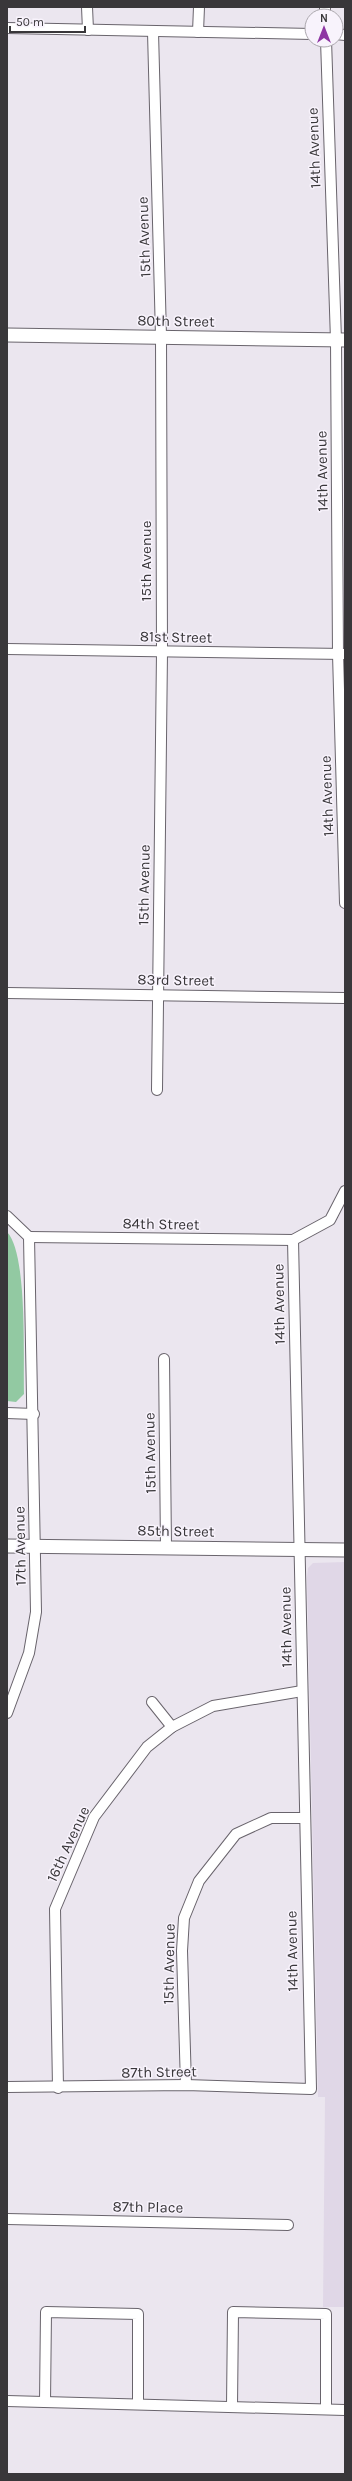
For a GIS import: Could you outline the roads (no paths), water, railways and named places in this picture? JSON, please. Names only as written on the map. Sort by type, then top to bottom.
[{"type":"street","points":[[87,7],[88,30]]},
{"type":"street","points":[[198,32],[199,7]]},
{"type":"street","points":[[7,28],[304,34]]},
{"type":"street","name":"15th Avenue","points":[[153,32],[161,336],[162,652],[157,1090]]},
{"type":"street","name":"14th Avenue","points":[[326,48],[340,340],[345,903]]},
{"type":"street","name":"80th Street","points":[[7,334],[340,340]]},
{"type":"street","name":"81st Street","points":[[7,649],[342,654]]},
{"type":"street","name":"83rd Street","points":[[7,993],[345,998]]},
{"type":"street","points":[[293,1240],[330,1220],[345,1191]]},
{"type":"street","points":[[7,1216],[29,1237]]},
{"type":"street","name":"84th Street","points":[[29,1237],[293,1240]]},
{"type":"street","name":"17th Avenue","points":[[7,1713],[29,1653],[36,1612],[34,1414],[29,1237]]},
{"type":"street","name":"14th Avenue","points":[[293,1240],[304,1818],[311,2089]]},
{"type":"street","name":"15th Avenue","points":[[164,1359],[166,1547]]},
{"type":"street","points":[[7,1413],[34,1414]]},
{"type":"street","name":"85th Street","points":[[7,1546],[345,1550]]},
{"type":"street","name":"16th Avenue","points":[[58,2088],[55,1909],[94,1817],[147,1747],[172,1728],[213,1706],[302,1691]]},
{"type":"street","points":[[152,1702],[172,1728]]},
{"type":"street","name":"15th Avenue","points":[[186,2085],[182,1951],[184,1918],[199,1881],[236,1834],[271,1818],[304,1818]]},
{"type":"street","name":"87th Street","points":[[7,2087],[58,2088],[186,2085],[311,2089]]},
{"type":"street","name":"87th Place","points":[[7,2219],[288,2225]]},
{"type":"street","points":[[45,2402],[46,2312],[138,2314],[138,2404]]},
{"type":"street","points":[[232,2406],[233,2312],[326,2314],[326,2408]]},
{"type":"street","points":[[7,2401],[326,2408],[345,2410]]}]
